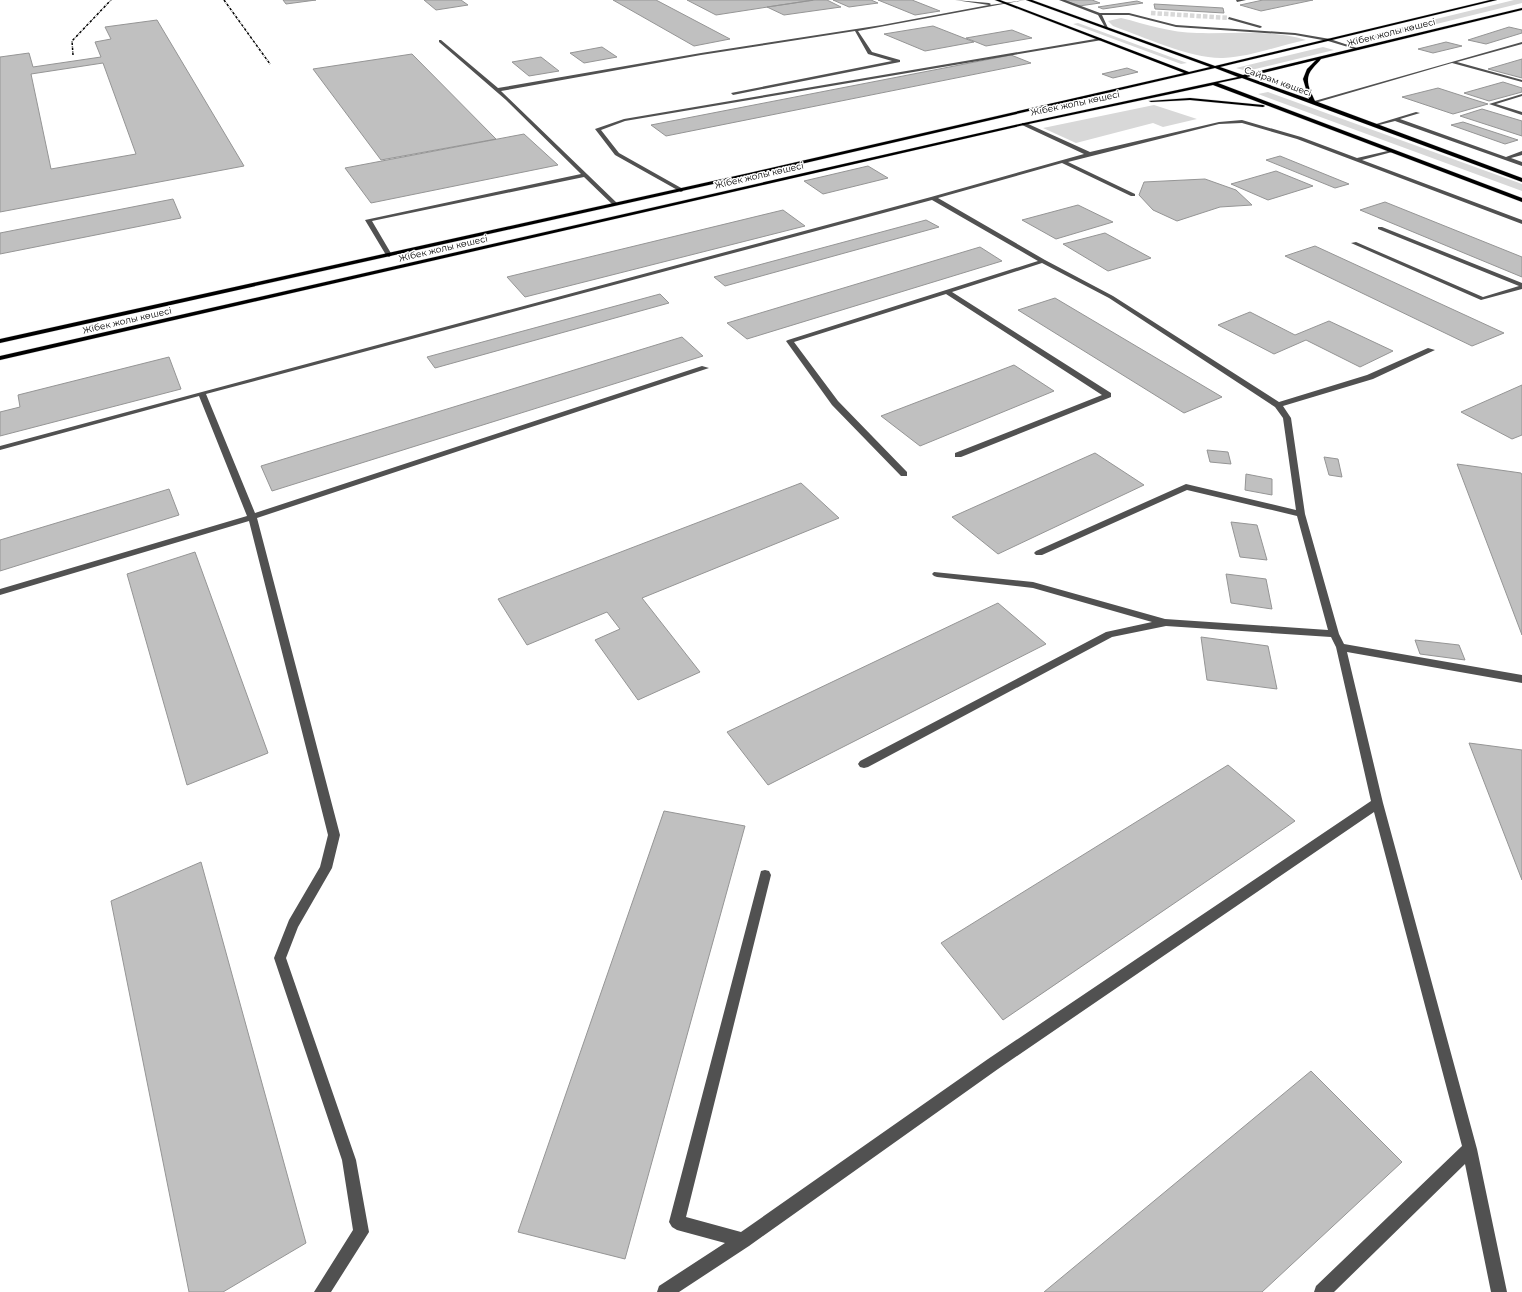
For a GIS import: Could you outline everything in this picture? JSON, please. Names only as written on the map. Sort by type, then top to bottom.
[{"type":"main road","name":"Сайрам көшесі","points":[[1028,0],[1217,67],[1522,180]]},
{"type":"main road","name":"Жібек жолы көшесі","points":[[0,342],[681,190],[1217,67],[1495,0]]},
{"type":"main road","points":[[1005,3],[1058,22],[1390,151],[1522,200]]},
{"type":"main road","name":"Жібек жолы көшесі","points":[[0,358],[1024,124],[1242,77],[1522,9]]},
{"type":"main road","points":[[1058,22],[1079,18]]},
{"type":"main road","points":[[1313,102],[1304,84],[1305,75],[1311,66],[1321,58]]},
{"type":"main road","points":[[1119,103],[1190,99],[1280,108]]},
{"type":"street","points":[[957,0],[1005,3],[1023,0]]},
{"type":"street","points":[[1061,0],[1100,14],[1150,13]]},
{"type":"street","points":[[1237,1],[1244,0]]},
{"type":"street","points":[[497,90],[855,29],[882,26],[997,2]]},
{"type":"street","points":[[1100,14],[1106,28]]},
{"type":"street","points":[[1129,14],[1176,26],[1220,30],[1272,31]]},
{"type":"street","points":[[1229,18],[1272,31],[1329,40],[1358,49]]},
{"type":"street","points":[[726,96],[898,61],[870,53],[855,29]]},
{"type":"street","points":[[681,190],[617,154],[598,129],[624,120],[1101,39]]},
{"type":"street","points":[[440,41],[497,90],[616,204]]},
{"type":"street","points":[[1313,102],[1522,43]]},
{"type":"street","points":[[1452,62],[1522,81]]},
{"type":"street","points":[[1522,95],[1491,104],[1522,114]]},
{"type":"street","points":[[1375,125],[1418,113]]},
{"type":"street","points":[[1397,120],[1522,164]]},
{"type":"street","points":[[0,448],[202,392],[933,198],[1062,161],[1219,123],[1242,121],[1299,138],[1522,222]]},
{"type":"street","points":[[1024,124],[1089,154]]},
{"type":"street","points":[[1356,160],[1390,151]]},
{"type":"street","points":[[1507,158],[1522,153]]},
{"type":"street","points":[[1062,161],[1133,195]]},
{"type":"street","points":[[389,255],[368,220],[586,175]]},
{"type":"street","points":[[933,198],[1043,261],[1111,297],[1278,405],[1288,418],[1302,514],[1334,634],[1341,647],[1377,803],[1470,1149],[1500,1292]]},
{"type":"street","points":[[1380,228],[1522,286]]},
{"type":"street","points":[[1354,243],[1483,299],[1522,286]]},
{"type":"street","points":[[904,474],[835,403],[790,341],[1043,261]]},
{"type":"street","points":[[948,292],[1108,395],[958,455]]},
{"type":"street","points":[[1278,405],[1370,377],[1431,350]]},
{"type":"street","points":[[0,592],[252,517],[705,368]]},
{"type":"street","points":[[202,392],[252,517],[334,835],[326,868],[292,924],[280,958],[349,1160],[361,1232],[322,1292]]},
{"type":"street","points":[[1039,553],[1186,487],[1302,514]]},
{"type":"street","points":[[937,574],[1033,585],[1165,622],[1334,634]]},
{"type":"street","points":[[864,764],[1109,634],[1165,622]]},
{"type":"street","points":[[1341,647],[1522,679]]},
{"type":"street","points":[[665,1292],[743,1240],[1000,1060],[1377,803]]},
{"type":"street","points":[[743,1240],[677,1222],[765,875]]},
{"type":"street","points":[[1322,1292],[1470,1149]]},
{"type":"shaded area","points":[[1514,0],[1522,0],[1522,3],[1359,43],[1350,40]]},
{"type":"shaded area","points":[[1121,18],[1178,32],[1266,33],[1279,34],[1306,40],[1234,57],[1210,57],[1182,51],[1113,26],[1108,21]]},
{"type":"shaded area","points":[[1078,23],[1187,63],[1181,64],[1073,24]]},
{"type":"shaded area","points":[[1323,47],[1334,50],[1247,71],[1236,68]]},
{"type":"shaded area","points":[[1268,92],[1522,184],[1522,191],[1258,94]]},
{"type":"shaded area","points":[[1154,105],[1197,119],[1163,127],[1153,123],[1076,143],[1043,128]]},
{"type":"building","points":[[283,0],[316,0],[286,4]]},
{"type":"building","points":[[424,0],[461,0],[468,5],[436,10]]},
{"type":"building","points":[[613,0],[656,0],[730,39],[694,46]]},
{"type":"building","points":[[687,0],[813,0],[716,15]]},
{"type":"building","points":[[815,0],[827,0],[841,7],[784,15],[767,7]]},
{"type":"building","points":[[833,0],[871,0],[878,3],[849,7]]},
{"type":"building","points":[[878,0],[912,0],[940,11],[915,15]]},
{"type":"building","points":[[1063,0],[1092,0],[1100,3],[1079,6]]},
{"type":"building","points":[[1263,0],[1313,0],[1261,11],[1240,5]]},
{"type":"building","points":[[1137,1],[1143,3],[1103,9],[1098,7]]},
{"type":"building","points":[[1154,4],[1223,8],[1224,13],[1155,9]]},
{"type":"building","points":[[157,20],[244,166],[0,212],[0,57],[29,53],[33,67],[101,57],[95,42],[111,39],[105,27]],"holes":[[[103,63],[136,154],[51,169],[31,74]]]},
{"type":"building","points":[[933,26],[974,42],[925,51],[884,34]]},
{"type":"building","points":[[1509,27],[1522,30],[1522,33],[1486,44],[1468,40]]},
{"type":"building","points":[[1012,30],[1032,38],[986,46],[966,38]]},
{"type":"building","points":[[1446,42],[1462,46],[1433,53],[1418,49]]},
{"type":"building","points":[[602,47],[617,57],[584,63],[570,53]]},
{"type":"building","points":[[412,54],[496,139],[381,160],[313,69]]},
{"type":"building","points":[[1011,55],[1031,63],[666,136],[651,125]]},
{"type":"building","points":[[541,57],[559,71],[529,76],[512,62]]},
{"type":"building","points":[[1522,59],[1522,78],[1488,69]]},
{"type":"building","points":[[1127,68],[1138,72],[1113,78],[1102,74]]},
{"type":"building","points":[[1503,82],[1522,88],[1522,92],[1489,101],[1464,93]]},
{"type":"building","points":[[1438,88],[1488,104],[1453,114],[1402,97]]},
{"type":"building","points":[[1482,109],[1522,121],[1522,136],[1460,116]]},
{"type":"building","points":[[1463,122],[1518,140],[1505,144],[1451,125]]},
{"type":"building","points":[[524,134],[558,165],[371,203],[345,168]]},
{"type":"building","points":[[1280,156],[1349,184],[1335,188],[1266,160]]},
{"type":"building","points":[[868,166],[888,178],[823,194],[804,181]]},
{"type":"building","points":[[1276,171],[1313,186],[1268,200],[1231,184]]},
{"type":"building","points":[[1205,179],[1236,190],[1252,205],[1220,207],[1177,221],[1153,210],[1139,195],[1144,182]]},
{"type":"building","points":[[173,199],[181,218],[0,254],[0,233]]},
{"type":"building","points":[[1385,202],[1522,257],[1522,277],[1360,210]]},
{"type":"building","points":[[1078,205],[1113,222],[1056,239],[1022,220]]},
{"type":"building","points":[[783,210],[805,226],[525,297],[507,277]]},
{"type":"building","points":[[926,220],[939,227],[725,286],[714,277]]},
{"type":"building","points":[[1105,233],[1151,258],[1108,271],[1063,244]]},
{"type":"building","points":[[1315,246],[1504,333],[1472,346],[1285,256]]},
{"type":"building","points":[[980,247],[1002,261],[747,339],[727,323]]},
{"type":"building","points":[[660,294],[669,303],[435,368],[427,357]]},
{"type":"building","points":[[1055,298],[1222,397],[1184,413],[1018,310]]},
{"type":"building","points":[[1250,312],[1295,335],[1329,321],[1393,351],[1360,367],[1306,340],[1274,354],[1218,325]]},
{"type":"building","points":[[682,337],[703,356],[272,491],[261,466]]},
{"type":"building","points":[[169,357],[181,389],[0,436],[0,412],[20,407],[18,395]]},
{"type":"building","points":[[1014,365],[1054,391],[920,446],[881,416]]},
{"type":"building","points":[[1522,385],[1522,435],[1512,439],[1461,412]]},
{"type":"building","points":[[1207,450],[1228,452],[1231,464],[1210,462]]},
{"type":"building","points":[[1095,453],[1144,485],[998,554],[952,517]]},
{"type":"building","points":[[1324,457],[1338,459],[1342,477],[1329,475]]},
{"type":"building","points":[[1457,464],[1521,473],[1522,475],[1522,635]]},
{"type":"building","points":[[1246,474],[1272,479],[1272,495],[1245,490]]},
{"type":"building","points":[[801,483],[839,518],[642,598],[700,672],[638,700],[595,640],[620,629],[607,612],[527,645],[498,599]]},
{"type":"building","points":[[169,489],[179,515],[0,571],[0,540]]},
{"type":"building","points":[[1231,522],[1257,525],[1267,560],[1240,557]]},
{"type":"building","points":[[195,552],[268,753],[187,785],[127,574]]},
{"type":"building","points":[[1226,574],[1266,579],[1272,609],[1231,603]]},
{"type":"building","points":[[998,603],[1046,644],[768,785],[727,732]]},
{"type":"building","points":[[1201,637],[1268,646],[1277,689],[1207,680]]},
{"type":"building","points":[[1415,640],[1459,645],[1465,660],[1420,654]]},
{"type":"building","points":[[1469,743],[1522,750],[1522,880]]},
{"type":"building","points":[[1228,765],[1295,821],[1003,1020],[941,943]]},
{"type":"building","points":[[664,811],[745,826],[625,1259],[518,1232]]},
{"type":"building","points":[[201,862],[306,1243],[223,1292],[189,1292],[111,901]]},
{"type":"building","points":[[1311,1071],[1402,1162],[1262,1292],[1044,1292]]},
{"type":"tunnel","points":[[1151,13],[1229,18]]},
{"type":"railway","points":[[73,55],[72,41],[111,0]]},
{"type":"railway","points":[[224,0],[270,64]]}]
